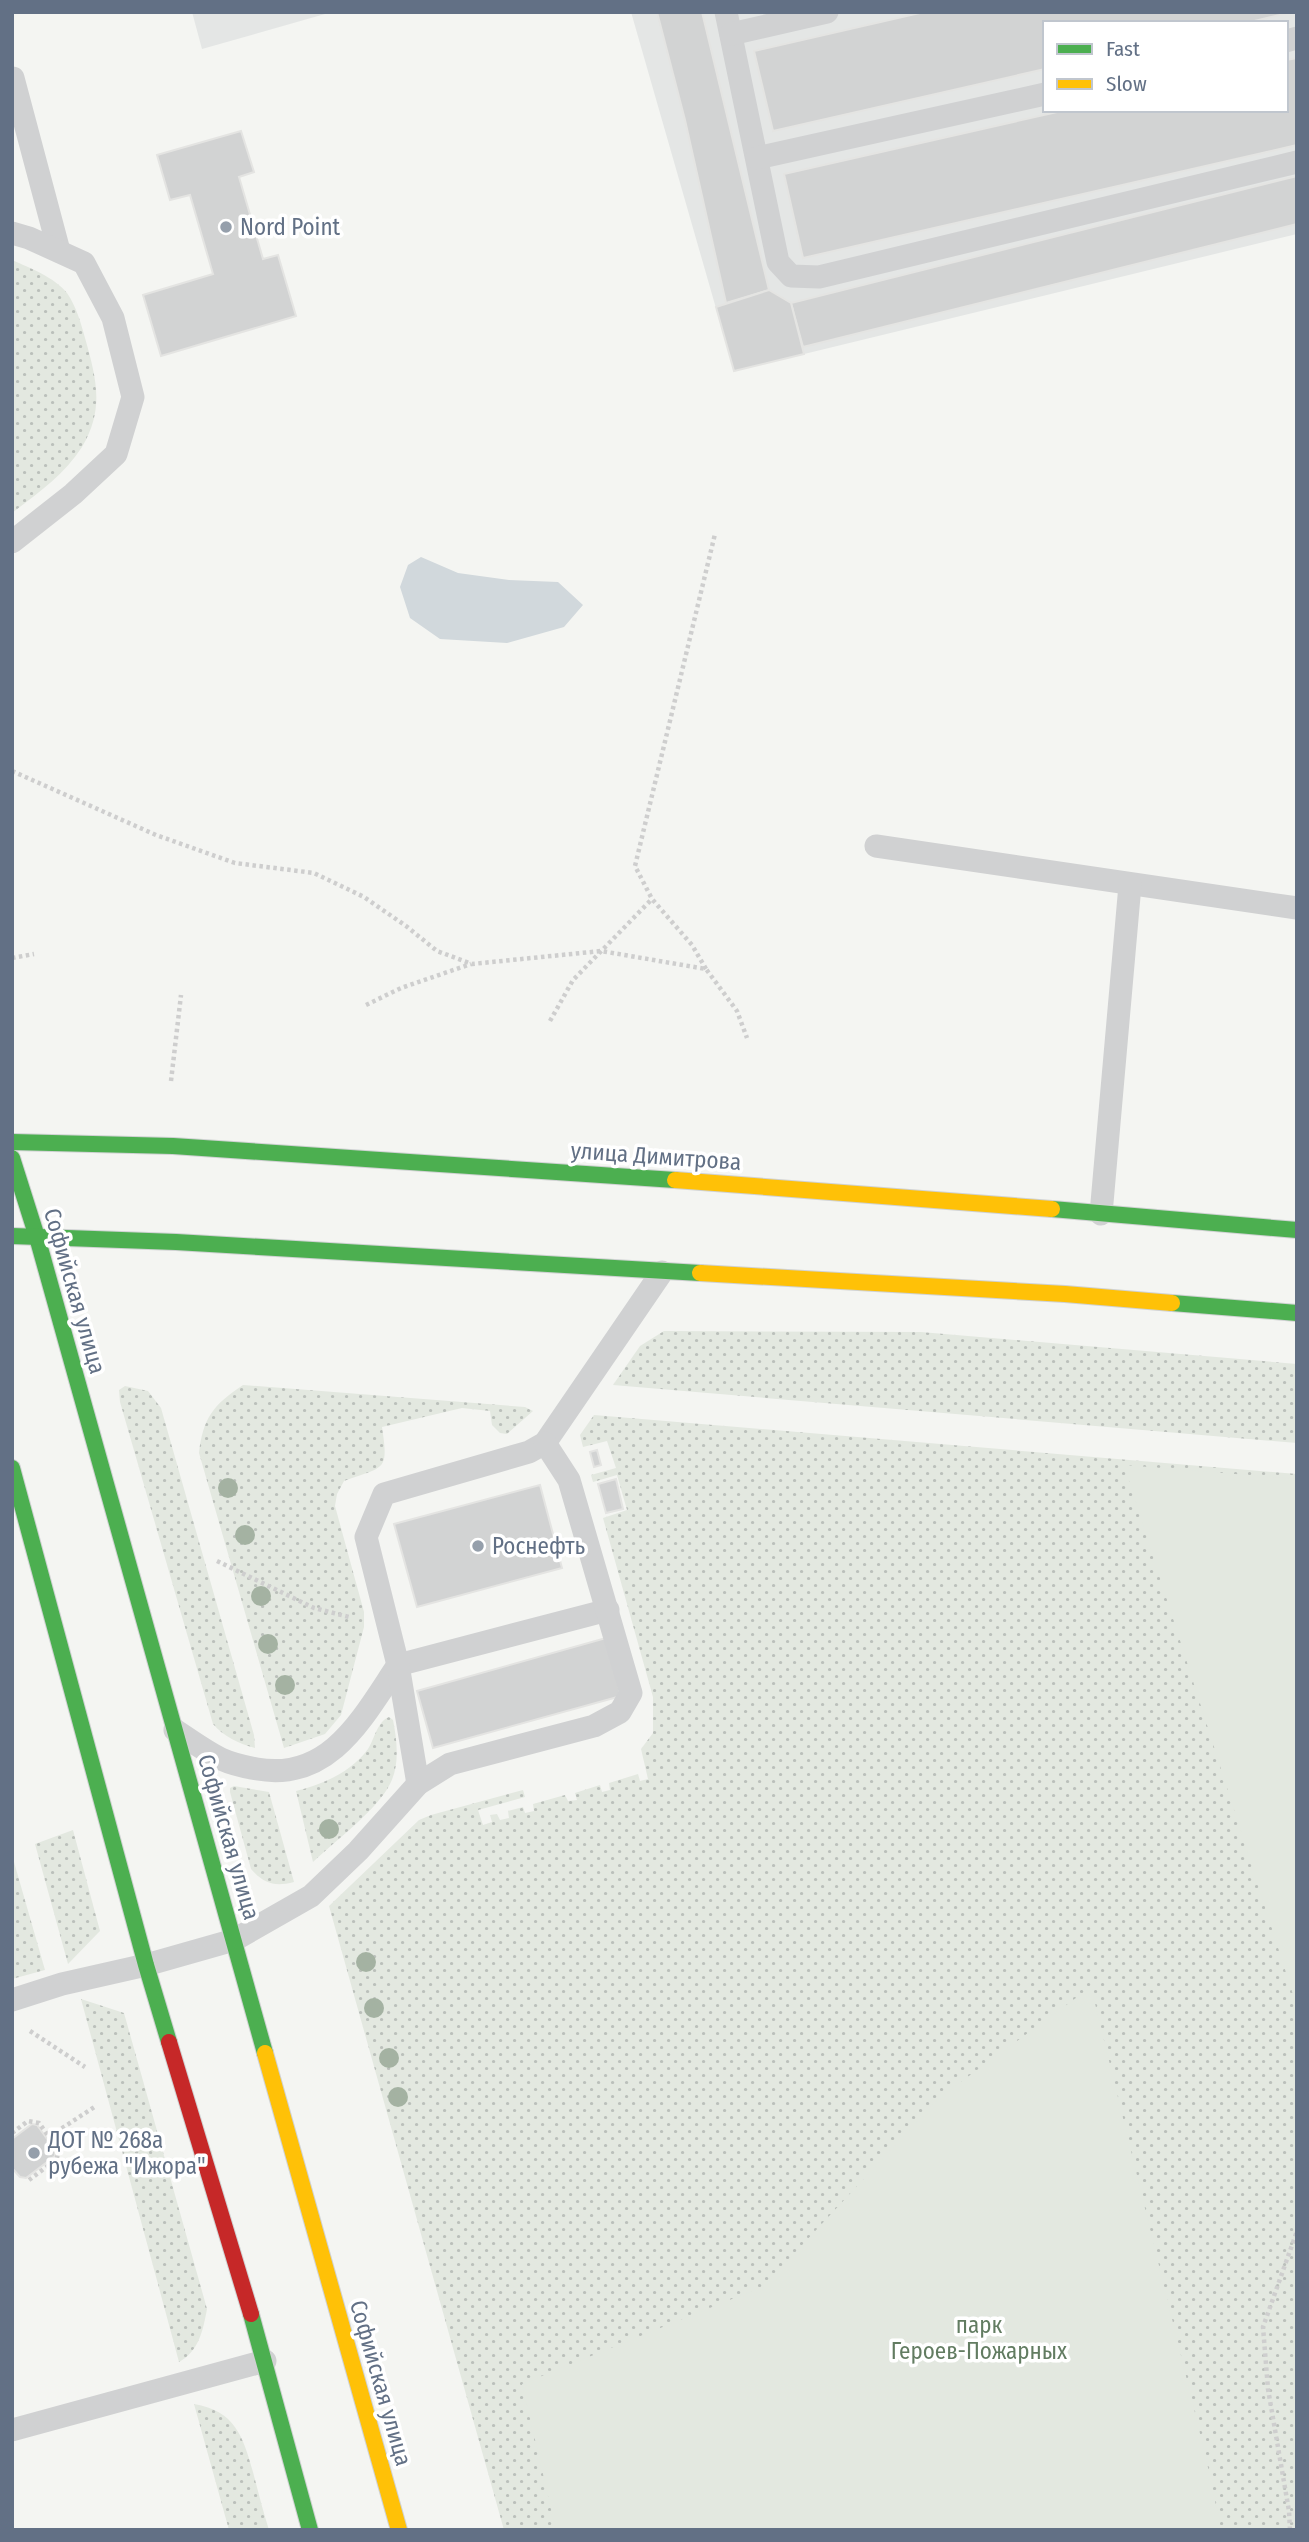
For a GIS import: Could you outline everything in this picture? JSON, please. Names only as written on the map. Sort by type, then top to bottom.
[{"type":"main road","name":"улица Димитрова","points":[[12,1142],[200,1148],[820,1190],[1297,1230]]},
{"type":"main road","name":"Софийская улица","points":[[12,1158],[37,1237],[399,2530]]},
{"type":"main road","points":[[12,1236],[176,1242],[1065,1294],[1297,1313]]},
{"type":"main road","points":[[12,1468],[146,1965],[265,2361],[310,2530]]},
{"type":"lane","points":[[827,12],[729,23],[778,262],[791,276],[819,277],[1297,162]]},
{"type":"lane","points":[[13,78],[59,251]]},
{"type":"lane","points":[[757,158],[1043,94]]},
{"type":"lane","points":[[12,233],[84,263],[113,318],[133,397],[116,454],[73,494],[12,542]]},
{"type":"lane","points":[[876,846],[1297,908]]},
{"type":"lane","points":[[1101,1214],[1130,885]]},
{"type":"lane","points":[[418,1784],[398,1665],[366,1537],[384,1494],[529,1452],[545,1443],[662,1272]]},
{"type":"lane","points":[[12,2000],[62,1984],[146,1965],[234,1940],[311,1896],[358,1851],[418,1784],[450,1764],[594,1726],[620,1712],[631,1693],[608,1610],[569,1480],[545,1443]]},
{"type":"lane","points":[[175,1730],[222,1759],[244,1767],[276,1772],[295,1769],[317,1761],[339,1746],[359,1723],[398,1665],[608,1610]]},
{"type":"lane","points":[[12,2430],[265,2361]]},
{"type":"path","points":[[715,534],[635,866],[652,899],[692,945],[737,1011],[747,1038]]},
{"type":"path","points":[[12,771],[156,835],[235,863],[314,873],[363,897],[437,951],[472,964]]},
{"type":"path","points":[[550,1021],[573,980],[652,899]]},
{"type":"path","points":[[366,1005],[401,988],[472,964],[601,951],[706,969]]},
{"type":"path","points":[[12,958],[34,954]]},
{"type":"path","points":[[171,1081],[181,995]]},
{"type":"path","points":[[217,1561],[314,1608],[388,1624]]},
{"type":"path","points":[[23,2027],[85,2067]]},
{"type":"path","points":[[50,2136],[96,2106]]},
{"type":"path","points":[[12,2133],[28,2121],[34,2121],[39,2123],[58,2148],[57,2159],[29,2180]]},
{"type":"path","points":[[1290,2530],[1268,2389],[1263,2327],[1297,2231]]},
{"type":"shaded area","points":[[192,12],[332,12],[202,49]]},
{"type":"shaded area","points":[[631,12],[1297,12],[1297,234],[734,371]]},
{"type":"shaded area","points":[[421,557],[458,573],[509,580],[558,582],[583,605],[564,627],[507,643],[440,639],[410,618],[400,587],[408,565]]},
{"type":"green space","points":[[12,260],[49,278],[67,293],[82,326],[95,380],[96,406],[89,433],[75,457],[41,491],[12,513]]},
{"type":"green space","points":[[664,1331],[921,1332],[1297,1364],[1297,1443],[613,1385],[640,1346]]},
{"type":"green space","points":[[243,1385],[525,1407],[533,1411],[507,1434],[500,1433],[492,1425],[490,1411],[462,1408],[382,1427],[385,1453],[381,1466],[344,1481],[337,1494],[335,1506],[364,1612],[364,1627],[341,1715],[325,1734],[284,1748],[199,1453],[203,1430],[211,1413]]},
{"type":"green space","points":[[125,1386],[148,1391],[161,1408],[254,1735],[255,1748],[232,1739],[213,1724],[120,1402],[119,1390]]},
{"type":"green space","points":[[594,1415],[1297,1474],[1297,2530],[504,2530],[329,1906],[419,1820],[431,1815],[523,1790],[525,1797],[478,1810],[483,1825],[492,1822],[490,1815],[497,1814],[500,1820],[509,1818],[508,1811],[523,1807],[525,1813],[534,1811],[533,1804],[565,1795],[568,1801],[577,1800],[575,1793],[600,1785],[602,1792],[610,1790],[609,1783],[638,1774],[640,1781],[648,1779],[641,1749],[653,1733],[653,1697],[603,1518],[627,1510],[617,1475],[593,1482],[591,1475],[616,1468],[607,1441],[583,1447],[580,1435]]},
{"type":"green space","points":[[1124,1465],[1297,1479],[1297,2007]]},
{"type":"green space","points":[[389,1717],[393,1720],[397,1752],[390,1784],[366,1815],[313,1862],[296,1791],[326,1781],[353,1765],[368,1749],[379,1726]]},
{"type":"green space","points":[[234,1786],[269,1792],[294,1882],[270,1883],[251,1869],[230,1792],[230,1788]]},
{"type":"green space","points":[[73,1830],[100,1931],[68,1964],[35,1844]]},
{"type":"green space","points":[[12,1855],[45,1970],[12,1979]]},
{"type":"green space","name":"парк Героев-Пожарных","points":[[1091,1987],[1206,2458],[1221,2530],[556,2530],[522,2384],[764,2286],[940,2097]]},
{"type":"green space","points":[[81,1999],[124,2013],[207,2309],[196,2346],[179,2362]]},
{"type":"green space","points":[[194,2404],[208,2407],[228,2419],[241,2437],[269,2530],[229,2530]]},
{"type":"building","points":[[657,12],[702,12],[769,290],[726,303],[685,120]]},
{"type":"building","points":[[924,12],[1292,12],[1254,21],[1043,21],[1043,69],[773,131],[754,51]]},
{"type":"building","points":[[1297,58],[1297,145],[803,258],[784,174],[1057,112],[1288,112],[1288,60]]},
{"type":"building","name":"Nord Point","points":[[241,131],[254,172],[239,177],[263,259],[278,255],[296,316],[161,356],[143,295],[213,274],[190,195],[170,200],[157,155]]},
{"type":"building","points":[[1297,176],[1297,224],[803,347],[791,303]]},
{"type":"building","points":[[769,290],[791,303],[804,354],[734,371],[716,307]]},
{"type":"building","points":[[597,1450],[601,1465],[594,1467],[590,1452]]},
{"type":"building","points":[[616,1479],[623,1509],[606,1513],[598,1484]]},
{"type":"building","name":"Роснефть","points":[[540,1485],[562,1568],[417,1607],[394,1524]]},
{"type":"building","points":[[606,1638],[621,1696],[433,1748],[417,1691]]},
{"type":"building","name":"ДОТ № 268а рубежа \"Ижора\"","points":[[32,2124],[37,2125],[55,2150],[55,2156],[26,2178],[20,2177],[12,2168],[12,2139]]},
{"type":"traffic: fast","points":[[12,1142],[173,1146],[675,1180]]},
{"type":"traffic: fast","points":[[12,1158],[37,1237],[265,2053]]},
{"type":"traffic: fast","points":[[1052,1209],[1297,1230]]},
{"type":"traffic: fast","points":[[12,1236],[176,1242],[700,1273]]},
{"type":"traffic: fast","points":[[1172,1303],[1297,1313]]},
{"type":"traffic: fast","points":[[12,1468],[169,2042]]},
{"type":"traffic: fast","points":[[251,2314],[310,2530]]},
{"type":"traffic: slow","points":[[675,1180],[1052,1209]]},
{"type":"traffic: slow","points":[[700,1273],[1065,1294],[1172,1303]]},
{"type":"traffic: slow","points":[[265,2053],[399,2530]]},
{"type":"traffic: jam","points":[[169,2042],[251,2314]]},
{"type":"place","name":"Nord Point","points":[[226,227]]},
{"type":"place","name":"Роснефть","points":[[478,1546]]},
{"type":"place","name":"ДОТ № 268а рубежа \"Ижора\"","points":[[34,2153]]}]
